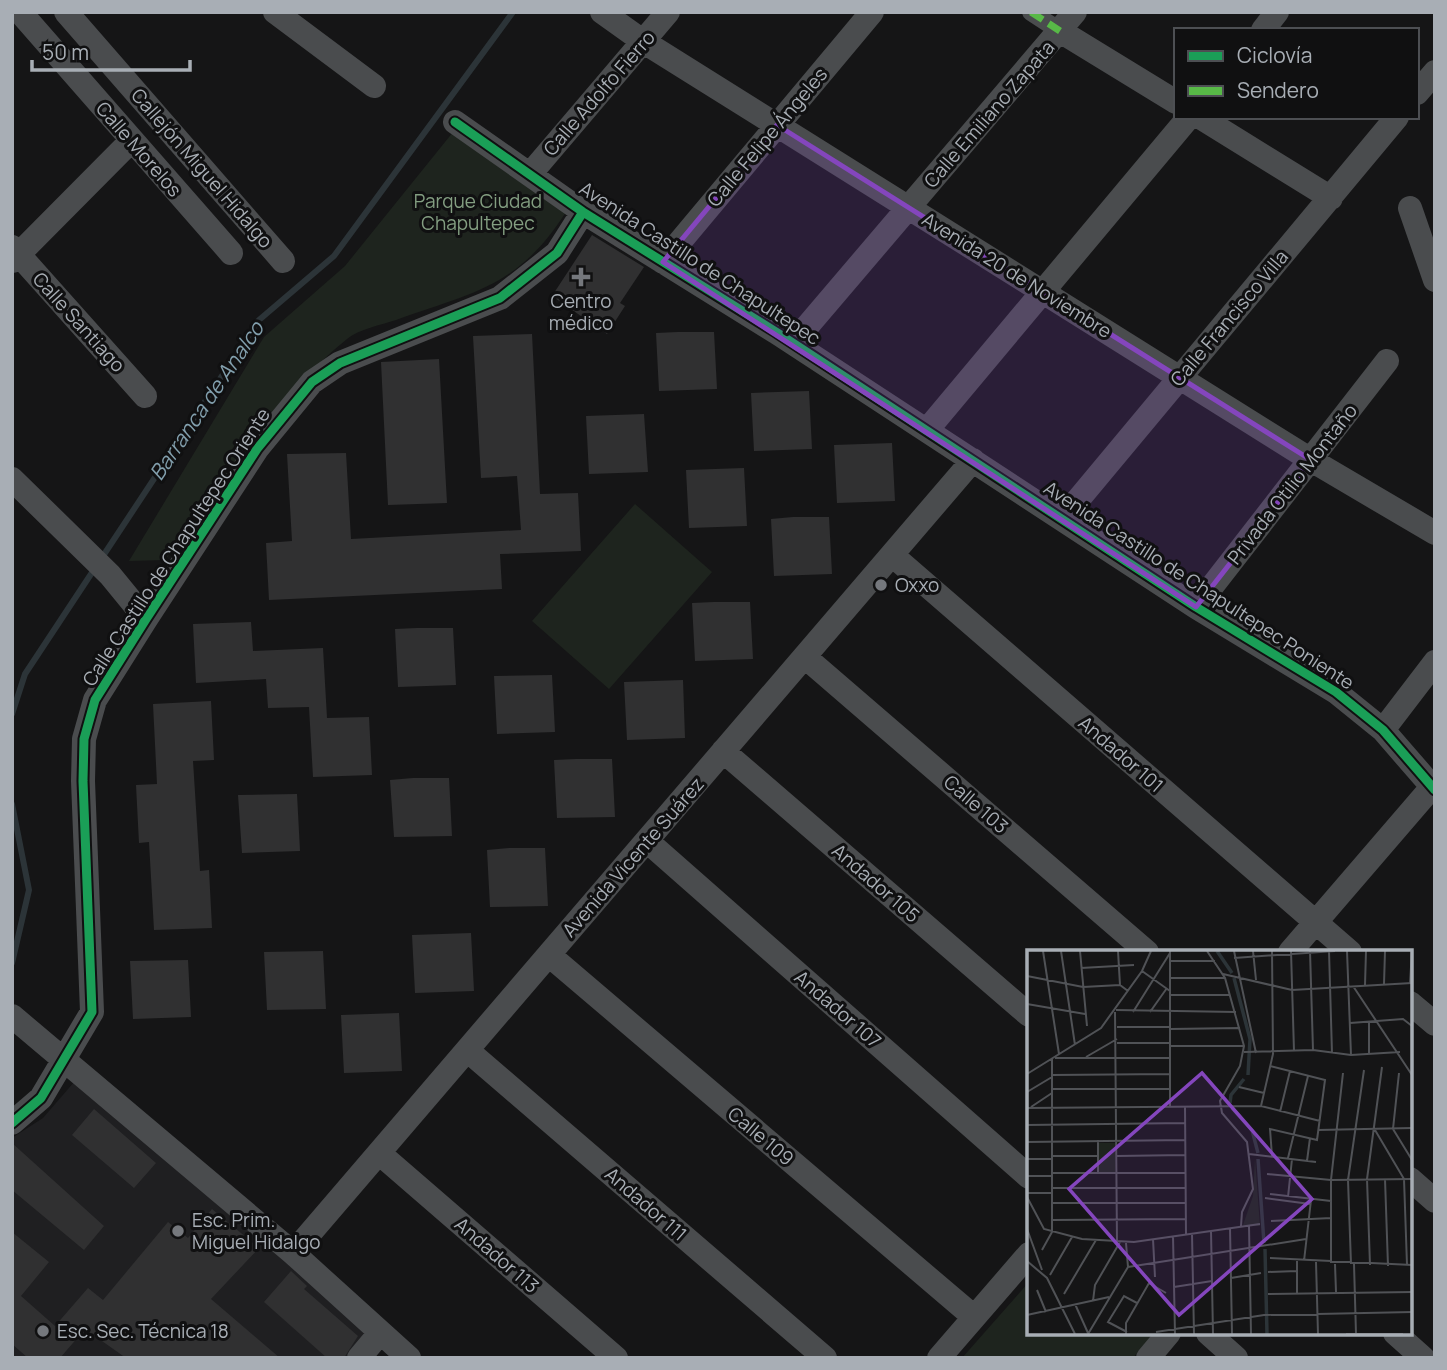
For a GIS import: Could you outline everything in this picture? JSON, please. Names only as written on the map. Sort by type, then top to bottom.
[{"type":"street","name":"Calle Morelos","points":[[20,12],[231,253]]},
{"type":"street","name":"Callejón Miguel Hidalgo","points":[[66,12],[283,261]]},
{"type":"street","points":[[275,12],[374,86]]},
{"type":"street","name":"Avenida 20 de Noviembre","points":[[602,12],[644,42],[908,208],[1311,460],[1435,533]]},
{"type":"street","name":"Calle Adolfo Fierro","points":[[531,173],[668,12]]},
{"type":"street","name":"Calle Felipe Ángeles","points":[[663,262],[872,12]]},
{"type":"street","points":[[1031,12],[1068,21],[1174,100]]},
{"type":"street","points":[[1264,28],[1277,12]]},
{"type":"street","name":"Calle Emiliano Zapata","points":[[793,343],[1068,21]]},
{"type":"street","points":[[1419,91],[1435,72]]},
{"type":"street","points":[[927,430],[1187,119]]},
{"type":"street","points":[[1203,119],[1331,198]]},
{"type":"street","name":"Calle Francisco Villa","points":[[1062,519],[1395,119]]},
{"type":"street","name":"Avenida Castillo de Chapultepec","points":[[455,122],[583,212],[927,430]]},
{"type":"street","points":[[14,254],[132,140]]},
{"type":"street","points":[[1410,208],[1431,254],[1435,280]]},
{"type":"street","name":"Calle Castillo de Chapultepec Oriente","points":[[12,1123],[41,1098],[92,1012],[83,781],[84,739],[95,700],[257,449],[312,382],[340,363],[500,298],[557,253],[583,212]]},
{"type":"street","name":"Calle Santiago","points":[[14,254],[145,396]]},
{"type":"street","name":"Privada Otilio Montaño","points":[[1196,607],[1387,360]]},
{"type":"street","name":"Avenida Castillo de Chapultepec Poniente","points":[[927,430],[1196,607],[1336,692],[1383,730],[1430,779]]},
{"type":"street","name":"Avenida Vicente Suárez","points":[[293,1253],[973,460]]},
{"type":"street","points":[[13,482],[110,575],[146,619]]},
{"type":"street","name":"Andador 101","points":[[892,555],[1348,950]]},
{"type":"street","name":"Calle 103","points":[[804,657],[1145,950]]},
{"type":"street","points":[[1383,730],[1435,662]]},
{"type":"street","name":"Andador 105","points":[[723,751],[1027,1013]]},
{"type":"street","points":[[1292,950],[1430,779]]},
{"type":"street","name":"Andador 107","points":[[647,841],[1027,1175]]},
{"type":"street","name":"Calle 109","points":[[549,955],[974,1317]]},
{"type":"street","points":[[1412,1005],[1435,1024]]},
{"type":"street","points":[[15,1019],[293,1253],[409,1358]]},
{"type":"street","name":"Andador 111","points":[[467,1051],[825,1358]]},
{"type":"street","name":"Andador 113","points":[[379,1153],[616,1358]]},
{"type":"street","points":[[1412,1182],[1435,1201]]},
{"type":"street","points":[[939,1358],[1027,1256]]},
{"type":"street","points":[[359,1358],[380,1333]]},
{"type":"street","points":[[1148,1358],[1167,1335]]},
{"type":"street","points":[[1210,1335],[1236,1358]]},
{"type":"street","points":[[1397,1335],[1423,1358]]},
{"type":"highlighted area","points":[[777,125],[1311,460],[1196,607],[663,262]]},
{"type":"shaded area","name":"Esc. Prim. Miguel Hidalgo","points":[[75,1081],[376,1338],[358,1358],[12,1358],[12,1138],[43,1118]]},
{"type":"green space","name":"Parque Ciudad Chapultepec","points":[[466,116],[566,212],[548,237],[530,257],[493,284],[449,302],[364,330],[347,339],[295,388],[250,444],[165,560],[129,561],[264,337],[345,266]]},
{"type":"green space","points":[[635,504],[712,572],[609,689],[532,621]]},
{"type":"green space","points":[[1027,1284],[1027,1335],[1152,1335],[1133,1358],[962,1358]]},
{"type":"building","name":"Centro médico","points":[[592,235],[644,267],[620,303],[625,306],[607,334],[552,296]]},
{"type":"building","points":[[714,332],[717,389],[659,391],[656,333]]},
{"type":"building","points":[[532,334],[540,494],[578,493],[581,551],[500,554],[502,589],[269,600],[266,543],[292,541],[287,454],[346,453],[351,539],[521,530],[517,476],[481,478],[473,336]]},
{"type":"building","points":[[439,359],[447,503],[388,505],[381,362]]},
{"type":"building","points":[[809,391],[812,449],[754,451],[751,393]]},
{"type":"building","points":[[644,414],[648,472],[589,474],[586,416]]},
{"type":"building","points":[[892,443],[895,501],[837,503],[834,445]]},
{"type":"building","points":[[744,468],[747,526],[689,528],[686,470]]},
{"type":"building","points":[[829,517],[832,574],[774,576],[771,519]]},
{"type":"building","points":[[750,602],[753,659],[695,661],[692,603]]},
{"type":"building","points":[[251,622],[253,651],[323,648],[327,718],[369,717],[372,775],[313,777],[309,707],[268,708],[266,679],[196,683],[193,624]]},
{"type":"building","points":[[453,628],[456,685],[398,687],[395,629]]},
{"type":"building","points":[[552,675],[555,732],[497,734],[494,676]]},
{"type":"building","points":[[683,680],[685,738],[627,740],[624,682]]},
{"type":"building","points":[[211,701],[214,760],[193,761],[200,871],[209,870],[212,928],[154,930],[149,842],[139,843],[136,785],[157,784],[153,704]]},
{"type":"building","points":[[612,759],[615,817],[557,818],[554,760]]},
{"type":"building","points":[[449,778],[452,836],[394,837],[390,780]]},
{"type":"building","points":[[297,794],[300,851],[242,853],[238,795]]},
{"type":"building","points":[[545,848],[548,906],[490,907],[487,850]]},
{"type":"building","points":[[471,933],[474,991],[415,993],[412,935]]},
{"type":"building","points":[[323,951],[326,1009],[267,1010],[264,952]]},
{"type":"building","points":[[188,960],[191,1017],[133,1019],[130,961]]},
{"type":"building","points":[[399,1013],[402,1071],[344,1073],[341,1015]]},
{"type":"building","points":[[94,1109],[156,1163],[134,1188],[72,1135]]},
{"type":"building","points":[[12,1143],[104,1226],[84,1250],[12,1190]]},
{"type":"building","points":[[212,1209],[259,1248],[211,1299],[280,1358],[126,1358],[85,1329],[60,1358],[28,1358],[12,1344],[12,1232],[49,1262],[21,1296],[55,1326],[88,1288],[103,1300],[168,1222],[188,1238]]},
{"type":"building","points":[[291,1271],[307,1286],[304,1289],[358,1336],[344,1358],[327,1358],[264,1302]]},
{"type":"waterway","name":"Barranca de Analco","points":[[101,559],[259,320],[334,256],[513,12]]},
{"type":"waterway","name":"Barranca de Analco","points":[[12,714],[25,674],[95,568]]},
{"type":"waterway","name":"Barranca de Analco","points":[[12,804],[29,890],[12,963]]},
{"type":"marked path","points":[[1031,12],[1060,31]]},
{"type":"cycle path","points":[[455,122],[583,212],[776,332],[1196,607],[1336,692],[1383,730],[1435,790]]},
{"type":"cycle path","points":[[12,1123],[41,1098],[92,1012],[83,781],[84,739],[95,700],[257,449],[312,382],[340,363],[500,298],[557,253],[583,212]]},
{"type":"place","name":"Centro médico","points":[[581,277]]},
{"type":"place","name":"Oxxo","points":[[881,585]]},
{"type":"place","name":"Esc. Prim. Miguel Hidalgo","points":[[178,1231]]},
{"type":"place","name":"Esc. Sec. Técnica 18","points":[[43,1331]]}]
